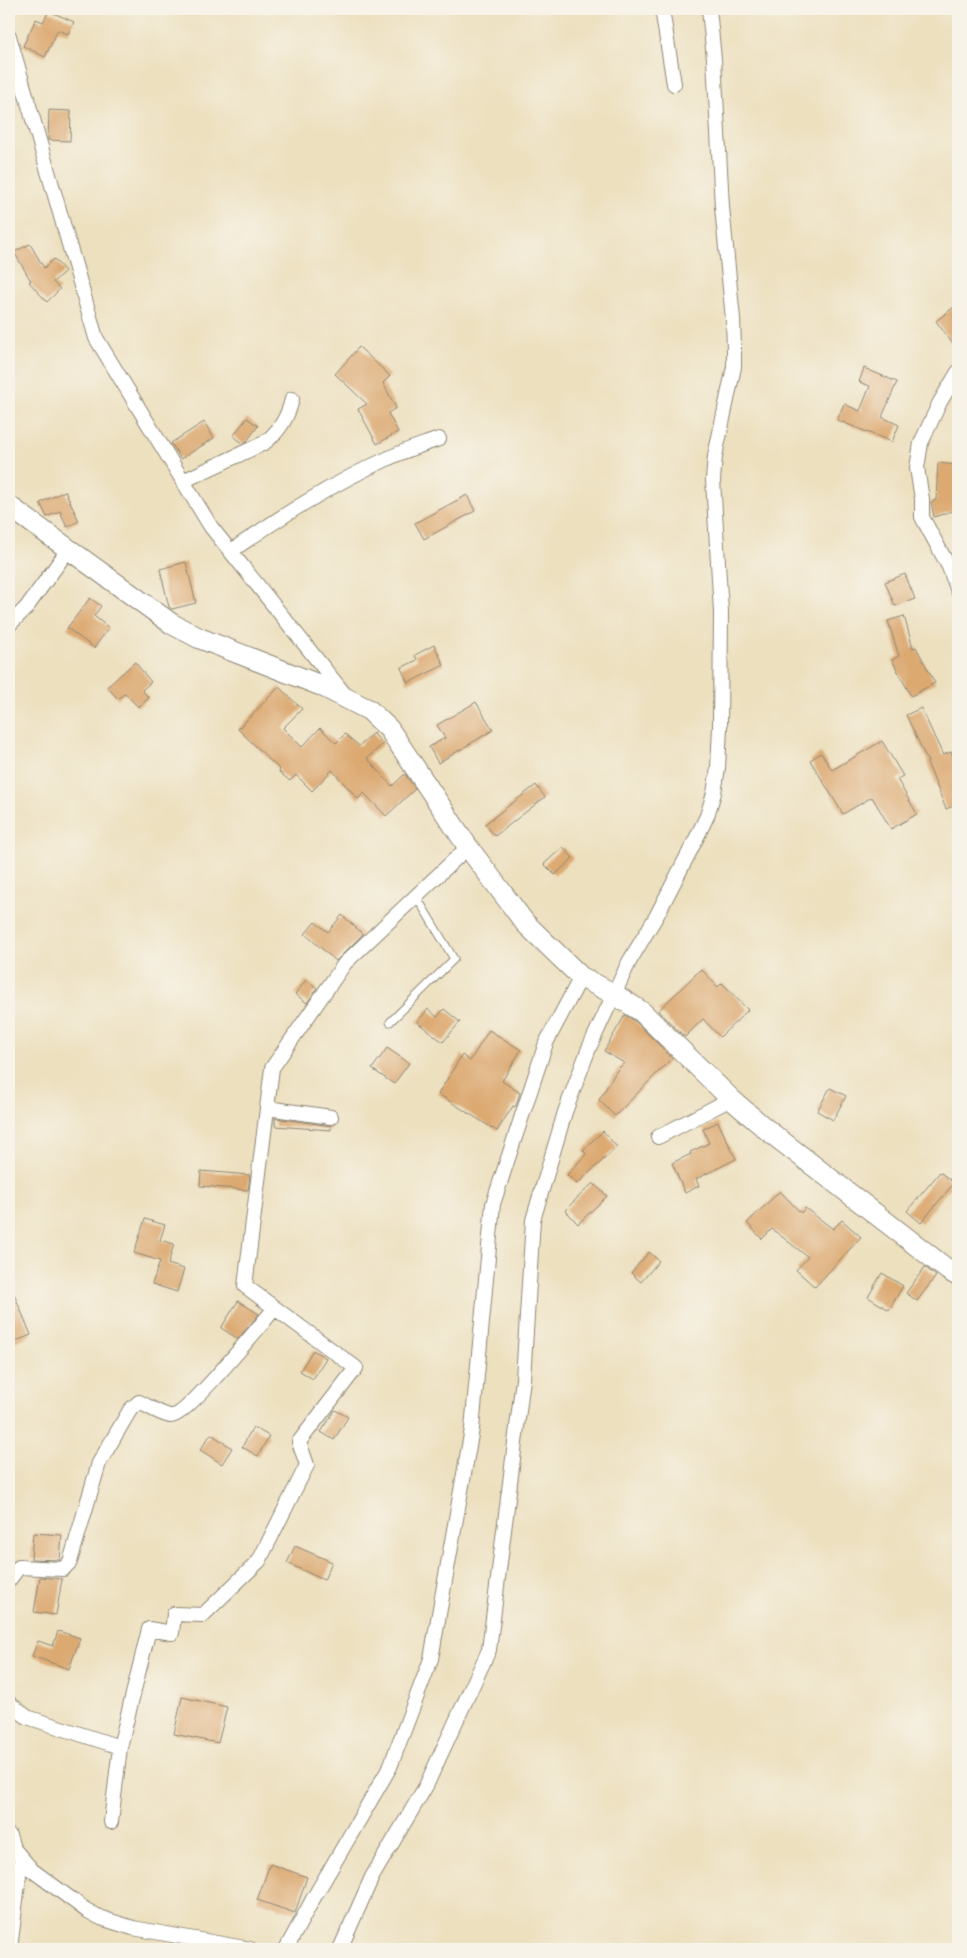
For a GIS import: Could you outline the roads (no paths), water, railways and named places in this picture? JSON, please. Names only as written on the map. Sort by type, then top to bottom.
[{"type":"street","points":[[662,9],[674,84]]},
{"type":"street","points":[[286,1949],[390,1767],[432,1659],[472,1429],[494,1204],[546,1043],[598,985],[629,962],[657,915],[698,834],[714,793],[718,768],[720,727],[720,612],[713,480],[715,456],[734,367],[734,349],[733,319],[722,207],[714,59],[709,9]]},
{"type":"street","points":[[9,36],[96,338],[211,527],[348,699]]},
{"type":"street","points":[[958,372],[940,402],[921,443],[917,468],[922,517],[949,567],[958,591]]},
{"type":"street","points":[[183,481],[264,443],[274,436],[289,412],[292,399]]},
{"type":"street","points":[[231,551],[300,504],[335,484],[390,457],[439,439]]},
{"type":"street","points":[[9,506],[172,624],[199,638],[322,686],[368,710],[389,729],[468,847],[525,923],[598,985],[642,1012],[731,1099],[852,1196],[958,1276]]},
{"type":"street","points":[[9,625],[26,608],[68,550]]},
{"type":"street","points":[[111,1822],[120,1747],[149,1629],[172,1633],[174,1614],[203,1615],[259,1560],[307,1465],[300,1442],[356,1368],[244,1286],[272,1068],[345,964],[468,847]]},
{"type":"street","points":[[340,1949],[372,1877],[426,1786],[489,1650],[523,1379],[533,1220],[565,1112],[589,1048],[598,985]]},
{"type":"street","points":[[658,1138],[731,1099]]},
{"type":"street","points":[[267,1108],[331,1117]]},
{"type":"street","points":[[9,1580],[19,1567],[62,1569],[70,1562],[100,1463],[130,1410],[139,1402],[170,1416],[180,1414],[218,1374],[274,1308]]},
{"type":"street","points":[[9,1703],[26,1717],[120,1747]]},
{"type":"street","points":[[9,1835],[21,1859],[32,1870],[86,1910],[108,1921],[133,1928],[250,1949]]},
{"type":"street","points":[[10,1949],[21,1859]]},
{"type":"lane","points":[[390,1022],[454,959],[416,896]]}]
